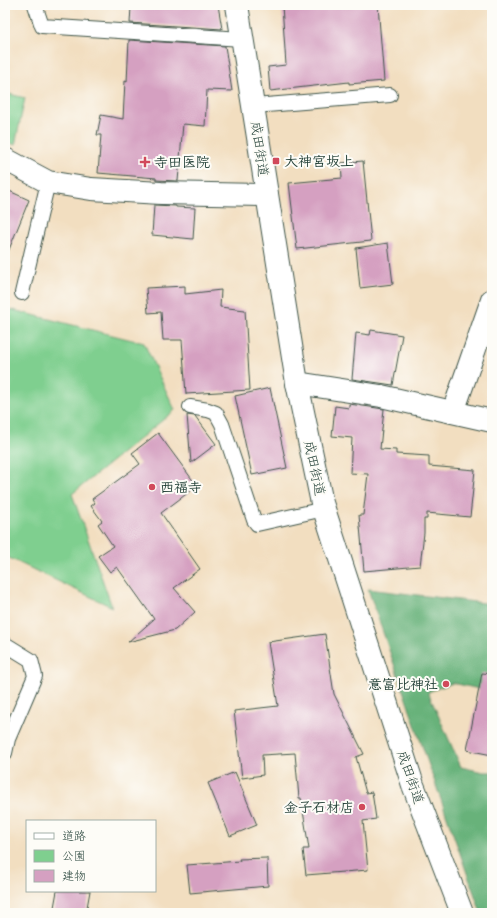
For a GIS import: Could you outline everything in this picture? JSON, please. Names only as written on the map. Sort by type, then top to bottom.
[{"type":"street","name":"成田街道","points":[[237,5],[297,383],[324,508],[346,581],[414,785],[462,913]]},
{"type":"street","points":[[5,159],[48,182],[91,189],[161,193],[267,195]]},
{"type":"street","points":[[453,412],[492,300]]},
{"type":"street","points":[[297,383],[381,396],[492,421]]},
{"type":"lane","points":[[35,5],[42,26],[242,39]]},
{"type":"lane","points":[[254,106],[390,94]]},
{"type":"lane","points":[[22,293],[48,182]]},
{"type":"lane","points":[[190,407],[216,413],[222,424],[254,520],[257,524],[324,508]]},
{"type":"lane","points":[[5,644],[31,660],[35,676],[8,739],[5,754]]},
{"type":"green space","points":[[5,93],[25,98],[15,145],[5,141]]},
{"type":"green space","points":[[5,308],[144,343],[175,410],[72,494],[112,607],[5,556]]},
{"type":"green space","name":"意富比神社","points":[[368,589],[492,604],[492,694],[479,689],[453,683],[428,692],[461,767],[483,772],[492,772],[492,913],[481,913]]},
{"type":"building","points":[[136,5],[218,5],[222,29],[130,23],[131,7],[136,7]]},
{"type":"building","points":[[282,5],[378,5],[384,81],[349,84],[349,82],[270,91],[268,67],[286,65]]},
{"type":"building","points":[[129,40],[225,46],[232,91],[207,90],[205,126],[183,124],[178,181],[98,173],[101,135],[97,135],[101,115],[123,119]]},
{"type":"building","points":[[363,161],[371,241],[297,249],[289,183],[342,178],[341,163]]},
{"type":"building","points":[[5,189],[29,200],[6,257],[5,257]]},
{"type":"building","points":[[154,205],[195,208],[193,239],[152,235]]},
{"type":"building","points":[[388,243],[393,284],[360,288],[356,248]]},
{"type":"building","points":[[185,286],[185,294],[221,290],[220,307],[245,310],[250,390],[186,394],[182,340],[163,340],[161,312],[148,313],[146,288]]},
{"type":"building","points":[[371,330],[402,335],[393,385],[352,379],[356,333],[370,335]]},
{"type":"building","points":[[270,388],[287,468],[252,475],[235,396]]},
{"type":"building","points":[[349,404],[384,409],[380,449],[396,450],[396,454],[429,456],[429,466],[475,470],[470,517],[427,513],[427,519],[424,519],[420,566],[364,571],[359,515],[363,515],[368,474],[350,473],[352,438],[332,436],[335,406],[349,408]]},
{"type":"building","points":[[187,415],[195,416],[216,444],[191,463]]},
{"type":"building","points":[[158,433],[197,486],[161,513],[200,569],[174,588],[195,612],[175,630],[128,642],[154,619],[117,567],[110,572],[98,556],[113,546],[98,524],[102,521],[91,506],[95,503],[92,499],[140,464],[132,453]]},
{"type":"building","points":[[325,634],[334,694],[364,754],[356,757],[366,793],[372,792],[376,819],[363,821],[368,870],[306,875],[303,849],[309,849],[301,798],[299,798],[295,753],[262,755],[263,775],[242,778],[234,711],[278,706],[268,642]]},
{"type":"building","points":[[482,673],[492,674],[492,755],[467,750]]},
{"type":"building","points":[[235,772],[257,825],[230,836],[208,783]]},
{"type":"building","points":[[267,858],[268,886],[190,893],[187,865],[240,861],[239,859]]},
{"type":"building","points":[[57,892],[90,892],[86,913],[53,913]]},
{"type":"place","name":"大神宮坂上","points":[[276,161]]},
{"type":"place","name":"寺田医院","points":[[145,162]]},
{"type":"place","name":"西福寺","points":[[152,487]]},
{"type":"place","name":"意富比神社","points":[[446,684]]},
{"type":"place","name":"金子石材店","points":[[362,807]]}]
